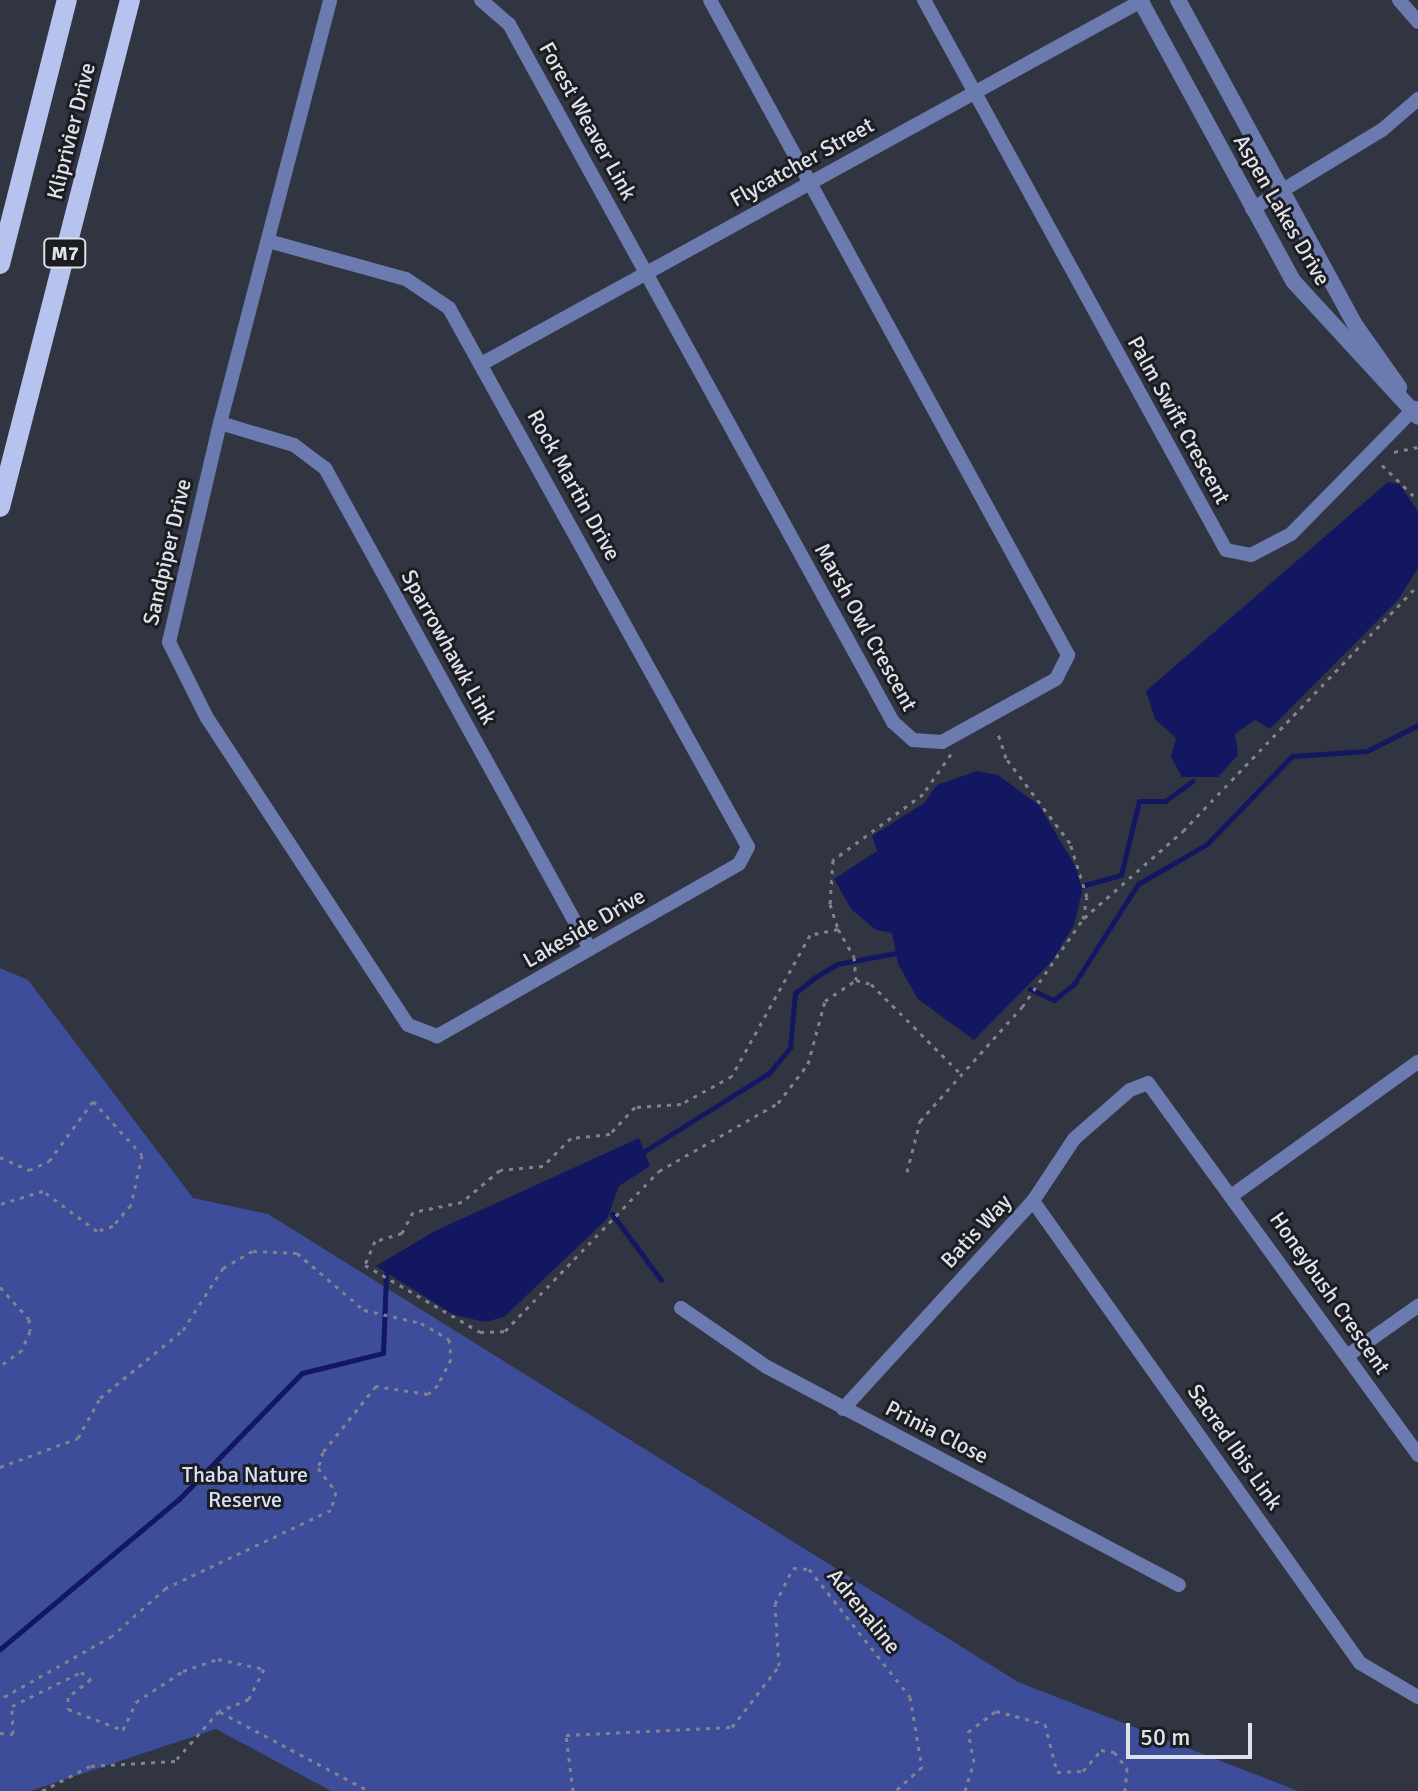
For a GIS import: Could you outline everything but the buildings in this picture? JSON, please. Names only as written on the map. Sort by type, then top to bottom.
[{"type":"main road","name":"Kliprivier Drive","points":[[0,264],[67,0]]},
{"type":"main road","name":"Kliprivier Drive","points":[[0,507],[130,0]]},
{"type":"street","name":"Sandpiper Drive","points":[[330,0],[169,629],[174,663],[408,1025],[441,1035]]},
{"type":"street","name":"Forest Weaver Link","points":[[481,0],[509,24],[646,272]]},
{"type":"street","points":[[710,0],[810,183]]},
{"type":"street","name":"Palm Swift Crescent","points":[[924,0],[1226,550],[1251,555],[1281,540],[1416,412]]},
{"type":"street","name":"Flycatcher Street","points":[[483,363],[1141,0]]},
{"type":"street","name":"Aspen Lakes Drive","points":[[1141,0],[1252,209],[1311,305],[1416,412]]},
{"type":"street","name":"Aspen Lakes Drive","points":[[1178,0],[1356,326],[1416,412]]},
{"type":"street","points":[[1399,0],[1418,22]]},
{"type":"street","points":[[1252,209],[1382,130],[1418,99]]},
{"type":"street","name":"Marsh Owl Crescent","points":[[646,272],[893,722],[924,743],[956,735],[994,715],[1062,674],[1064,645],[810,183]]},
{"type":"street","name":"Rock Martin Drive","points":[[268,241],[433,293],[483,363],[746,843],[747,857]]},
{"type":"street","name":"Sparrowhawk Link","points":[[220,423],[294,445],[325,468],[590,949]]},
{"type":"street","name":"Lakeside Drive","points":[[441,1035],[747,857]]},
{"type":"street","points":[[1234,1194],[1418,1062]]},
{"type":"street","name":"Honeybush Crescent","points":[[1140,1084],[1154,1086],[1418,1455]]},
{"type":"street","name":"Batis Way","points":[[843,1409],[1033,1201],[1074,1139],[1140,1084]]},
{"type":"street","name":"Sacred Ibis Link","points":[[1033,1201],[1360,1663],[1418,1697]]},
{"type":"street","points":[[1347,1356],[1418,1306]]},
{"type":"street","name":"Prinia Close","points":[[681,1308],[843,1409],[1179,1585]]},
{"type":"path","points":[[1368,457],[1418,500]]},
{"type":"path","points":[[907,1172],[920,1121],[1022,1007],[1083,919],[1183,831],[1418,585]]},
{"type":"path","points":[[994,715],[1006,758],[1048,808],[1083,872],[1083,919]]},
{"type":"path","points":[[856,980],[854,957],[838,929],[829,891],[833,860],[923,794],[956,735]]},
{"type":"path","points":[[838,929],[810,935],[732,1076],[681,1104],[635,1107],[610,1134],[571,1138],[543,1166],[500,1170],[462,1202],[413,1212],[402,1233],[375,1241],[365,1265],[480,1332],[505,1331],[659,1171],[778,1103],[808,1064],[825,1001],[856,980],[871,984],[960,1073]]},
{"type":"path","points":[[0,1157],[29,1170],[49,1161],[93,1101],[142,1155],[131,1205],[113,1226],[97,1231],[43,1191],[0,1204]]},
{"type":"path","points":[[0,1467],[78,1438],[100,1398],[183,1330],[207,1288],[242,1254],[297,1253],[374,1314],[421,1323],[449,1339],[451,1359],[428,1394],[389,1383],[364,1397],[318,1461],[336,1492],[331,1510],[166,1588],[112,1636],[0,1699]]},
{"type":"path","points":[[0,1287],[29,1319],[30,1331],[22,1350],[0,1366]]},
{"type":"path","name":"Adrenaline","points":[[573,1791],[566,1735],[732,1727],[779,1666],[775,1604],[793,1568],[809,1569],[910,1697],[922,1767],[895,1791]]},
{"type":"path","points":[[0,1733],[13,1734],[12,1706],[81,1672],[91,1679],[68,1697],[68,1709],[123,1730],[136,1702],[183,1671],[218,1659],[264,1669],[249,1699],[219,1711],[175,1761],[90,1766],[42,1791]]},
{"type":"path","points":[[219,1711],[369,1791]]},
{"type":"path","points":[[965,1791],[974,1762],[968,1732],[996,1711],[1045,1724],[1057,1772],[1083,1771],[1101,1750],[1114,1752],[1127,1768],[1125,1791]]},
{"type":"green space","name":"Thaba Nature Reserve","points":[[0,968],[28,980],[193,1198],[268,1214],[1018,1682],[1298,1791],[331,1791],[216,1729],[30,1791],[0,1791]]},
{"type":"shaded area","points":[[1388,482],[1399,484],[1418,511],[1418,568],[1398,600],[1270,729],[1255,720],[1235,734],[1238,755],[1218,777],[1182,777],[1171,757],[1176,738],[1155,719],[1146,691]]},
{"type":"shaded area","points":[[977,771],[998,775],[1039,805],[1077,869],[1082,892],[1074,925],[1052,961],[974,1040],[918,999],[898,964],[892,933],[876,930],[851,909],[834,879],[877,851],[872,836],[924,803],[937,785]]},
{"type":"shaded area","points":[[639,1138],[650,1166],[619,1186],[607,1219],[504,1317],[485,1322],[454,1315],[376,1266],[435,1231]]},
{"type":"waterway","points":[[1030,989],[1054,1000],[1074,984],[1138,884],[1207,844],[1292,756],[1367,751],[1418,725]]},
{"type":"waterway","points":[[1081,886],[1121,875],[1139,801],[1165,801],[1193,781]]},
{"type":"waterway","points":[[643,1152],[769,1073],[790,1048],[795,993],[814,978],[837,964],[896,953]]},
{"type":"waterway","points":[[612,1214],[661,1280]]},
{"type":"waterway","points":[[0,1649],[179,1499],[302,1373],[383,1353],[386,1274]]}]
